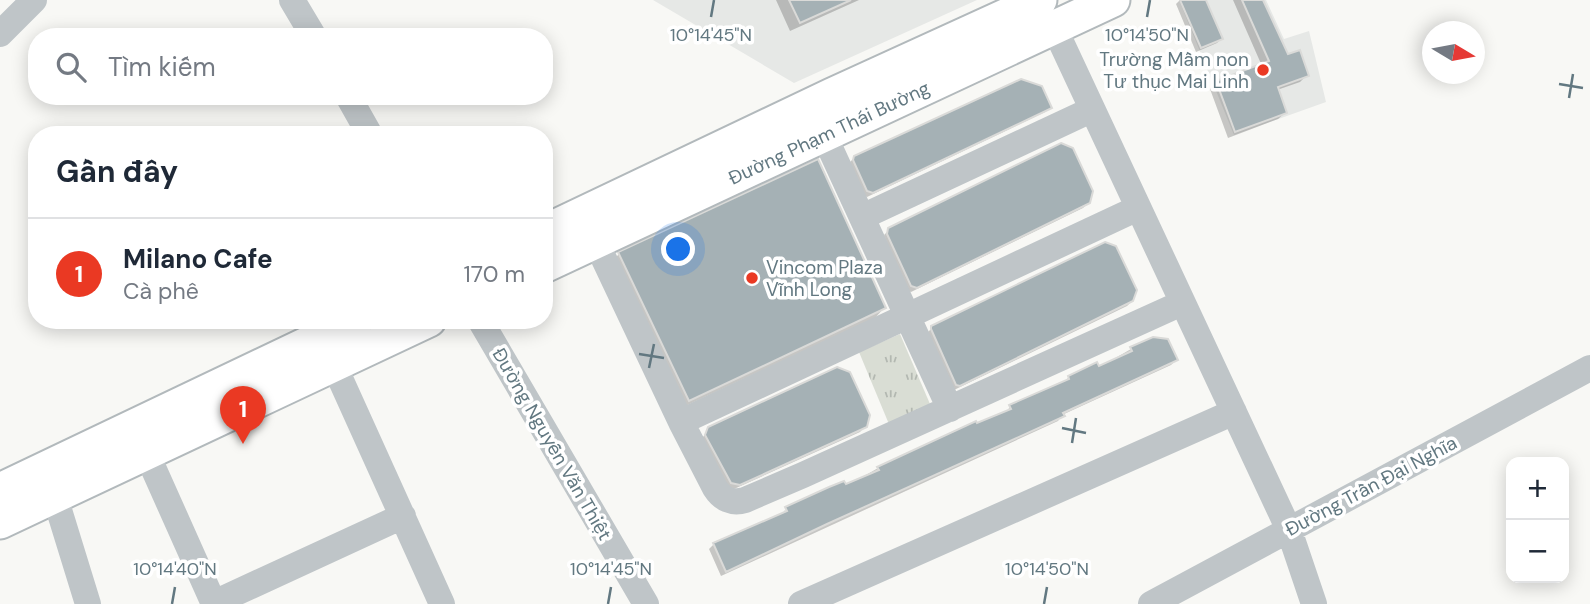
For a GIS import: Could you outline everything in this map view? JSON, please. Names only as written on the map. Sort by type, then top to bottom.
[{"type":"main road","name":"Đường Phạm Thái Bường","points":[[553,262],[824,135],[955,57],[1047,14],[1113,0]]},
{"type":"main road","name":"Đường Phạm Thái Bường","points":[[553,228],[832,95],[955,57]]},
{"type":"main road","points":[[0,522],[55,497],[141,440],[341,329]]},
{"type":"main road","points":[[0,490],[141,440],[334,365],[410,329]]},
{"type":"street","points":[[0,34],[34,0]]},
{"type":"street","points":[[292,0],[309,28]]},
{"type":"street","points":[[1047,14],[1289,530],[1314,604]]},
{"type":"street","points":[[353,105],[365,126]]},
{"type":"street","points":[[862,216],[1091,110]]},
{"type":"street","points":[[824,135],[950,409]]},
{"type":"street","points":[[681,422],[1138,208]]},
{"type":"street","points":[[596,242],[681,422],[718,492],[725,499],[740,502],[1182,303]]},
{"type":"street","name":"Đường Nguyễn Văn Thiệt","points":[[485,329],[646,604]]},
{"type":"street","points":[[334,365],[442,604]]},
{"type":"street","name":"Đường Trần Đại Nghĩa","points":[[1151,604],[1590,368]]},
{"type":"street","points":[[801,604],[1234,412]]},
{"type":"street","points":[[141,440],[214,604],[402,516]]},
{"type":"street","points":[[55,497],[88,604]]},
{"type":"shaded area","points":[[653,0],[977,0],[794,83]]},
{"type":"shaded area","name":"Trường Mầm non Tư thục Mai Linh","points":[[1179,0],[1266,0],[1284,39],[1309,31],[1326,102],[1234,135]]},
{"type":"green space","points":[[900,334],[933,411],[891,429],[859,352]]},
{"type":"building","points":[[789,0],[851,0],[800,23]]},
{"type":"building","points":[[1180,0],[1206,0],[1223,39],[1201,48]]},
{"type":"building","points":[[1242,0],[1263,0],[1288,54],[1300,50],[1309,76],[1278,87],[1287,113],[1235,132],[1216,81],[1269,61]]},
{"type":"building","points":[[1021,79],[1042,86],[1052,108],[873,193],[867,191],[853,160],[854,156]]},
{"type":"building","points":[[1061,143],[1073,148],[1093,191],[1090,203],[917,288],[911,286],[887,234],[888,228]]},
{"type":"building","name":"Vincom Plaza Vĩnh Long","points":[[818,159],[886,308],[689,401],[618,252]]},
{"type":"building","points":[[1105,242],[1116,246],[1137,290],[1133,301],[960,386],[956,385],[931,326]]},
{"type":"building","points":[[1153,337],[1168,339],[1178,360],[1063,413],[1065,416],[726,572],[713,543],[787,511],[785,507],[829,487],[844,481],[846,484],[879,470],[877,467],[976,421],[977,423],[1011,409],[1009,405],[1069,379],[1068,376],[1097,362],[1099,366],[1132,351],[1130,347]]},
{"type":"building","points":[[837,367],[850,372],[870,415],[867,427],[740,485],[731,483],[705,435],[708,427]]},
{"type":"place","name":"Trường Mầm non Tư thục Mai Linh","points":[[1263,70]]},
{"type":"place","name":"Vincom Plaza Vĩnh Long","points":[[752,278]]},
{"type":"place","name":"Milano Cafe","points":[[243,444]]}]
